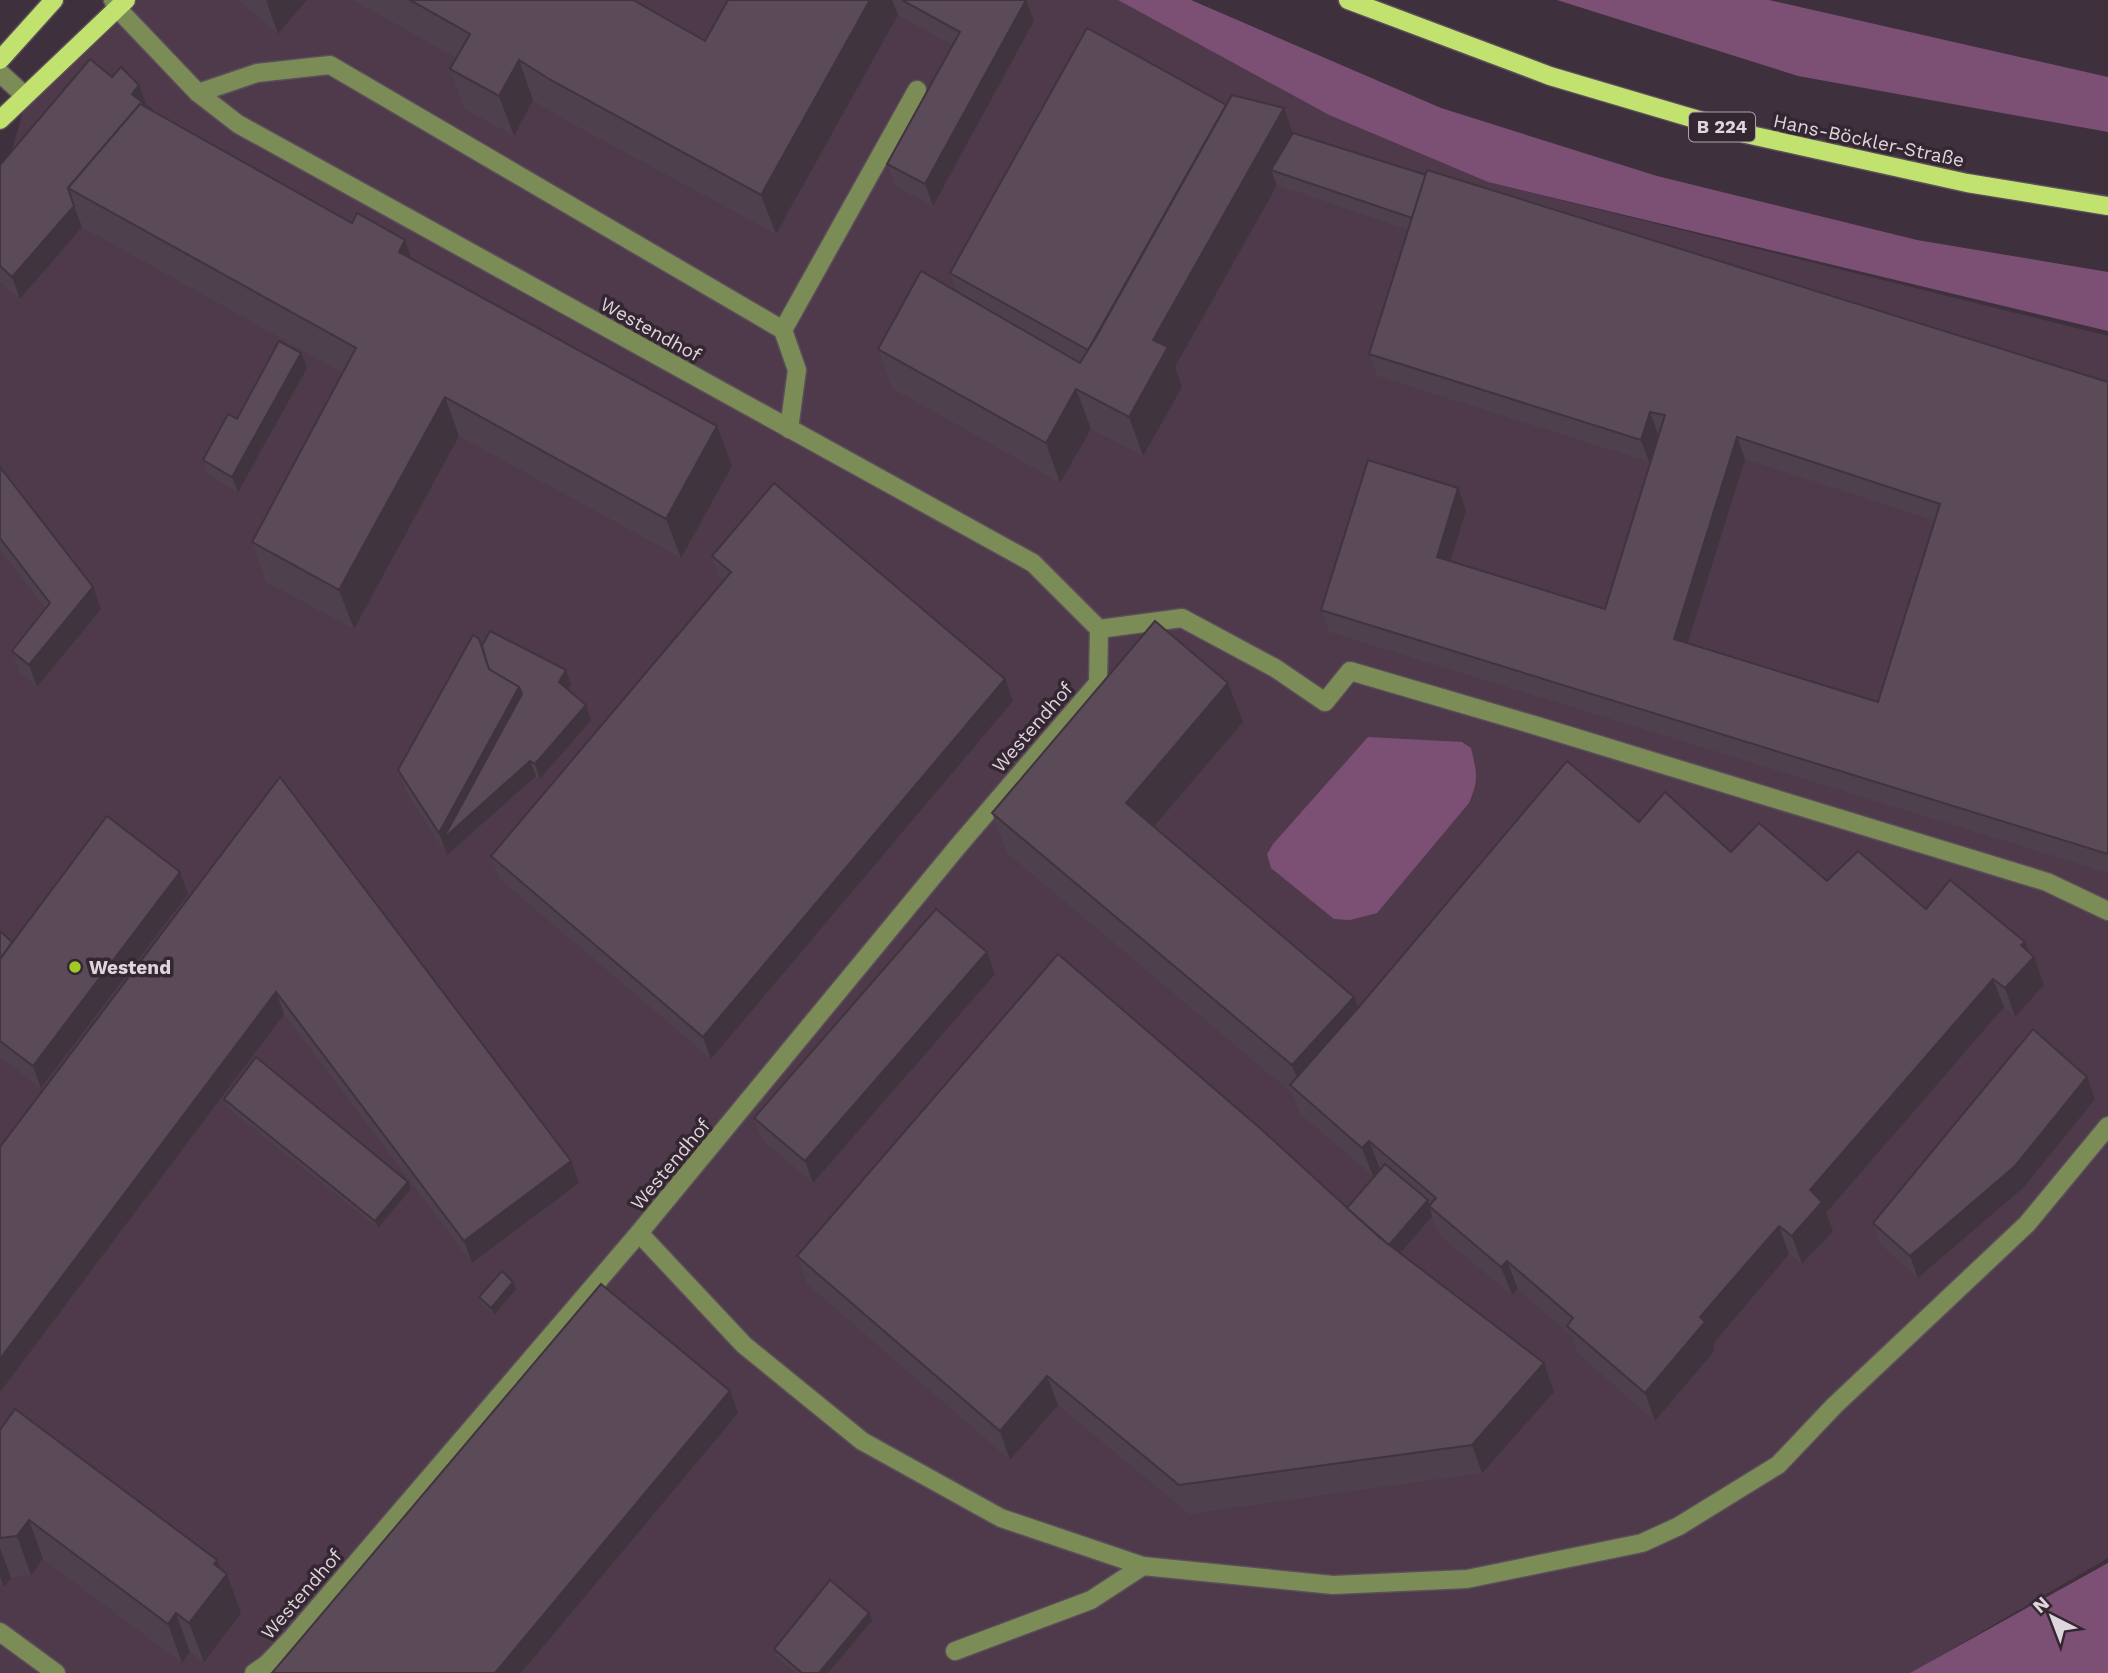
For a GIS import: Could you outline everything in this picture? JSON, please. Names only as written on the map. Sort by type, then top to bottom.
[{"type":"main road","points":[[0,60],[54,0]]},
{"type":"main road","name":"Hans-Böckler-Straße","points":[[1348,0],[1550,76],[1746,134],[1967,183],[2108,206]]},
{"type":"main road","points":[[0,120],[119,3]]},
{"type":"street","name":"Westendhof","points":[[119,3],[198,93],[238,124],[1032,563],[1099,629],[1098,683],[959,845],[639,1233],[291,1639],[267,1664],[254,1673]]},
{"type":"street","points":[[198,93],[257,73],[330,65],[783,330],[797,370],[789,429]]},
{"type":"street","points":[[0,73],[24,95]]},
{"type":"street","points":[[783,330],[917,90]]},
{"type":"street","points":[[1099,629],[1182,618],[1275,668],[1325,702],[1350,671],[2047,882],[2108,911]]},
{"type":"street","points":[[639,1233],[744,1345],[862,1441],[1001,1518],[1143,1566],[1333,1585],[1467,1579],[1642,1543],[1679,1526],[1778,1465],[1834,1406],[2027,1224],[2108,1126]]},
{"type":"street","points":[[955,1651],[1091,1600],[1143,1566]]},
{"type":"street","points":[[0,1632],[56,1673]]},
{"type":"shaded area","points":[[132,0],[1118,0],[1329,115],[1488,182],[2108,336],[2108,1558],[1911,1673],[0,1673],[0,169],[10,157],[27,97]]},
{"type":"shaded area","points":[[1118,0],[1191,0],[1441,108],[1657,176],[1917,240],[2108,272],[2108,331],[1488,182],[1329,115]]},
{"type":"shaded area","points":[[1557,0],[1769,0],[2108,77],[2108,132],[1798,76]]},
{"type":"shaded area","points":[[1368,737],[1462,742],[1471,748],[1476,782],[1469,803],[1377,913],[1350,920],[1334,919],[1271,868],[1267,854]]},
{"type":"shaded area","points":[[2108,1563],[2108,1673],[1910,1673]]},
{"type":"building","points":[[410,0],[633,0],[705,41],[728,0],[870,0],[761,195],[519,60],[499,96],[450,69],[470,34]]},
{"type":"building","points":[[902,0],[1026,0],[925,184],[887,164],[960,32]]},
{"type":"building","points":[[1087,28],[1226,105],[1088,350],[950,273]]},
{"type":"building","points":[[90,59],[112,77],[121,67],[139,85],[132,94],[154,112],[140,104],[68,188],[74,206],[12,277],[0,266],[0,165]]},
{"type":"building","points":[[1232,95],[1284,108],[1153,340],[1168,347],[1129,417],[1076,389],[1046,443],[878,349],[921,271],[1080,363]]},
{"type":"building","points":[[140,104],[352,223],[357,213],[405,240],[399,252],[717,426],[666,519],[445,397],[339,590],[252,542],[356,348],[68,188]]},
{"type":"building","points":[[1293,133],[1426,175],[1412,218],[1271,170]]},
{"type":"building","points":[[1427,170],[2108,382],[2108,854],[1321,610],[1368,460],[1458,488],[1437,557],[1605,609],[1665,415],[1650,412],[1641,440],[1369,354]],"holes":[[[1737,437],[1940,504],[1878,702],[1674,639]]]},
{"type":"building","points":[[279,341],[301,353],[232,477],[203,460],[228,414],[237,419]]},
{"type":"building","points":[[0,467],[93,587],[29,665],[12,651],[50,603],[0,538]]},
{"type":"building","points":[[774,483],[1005,679],[703,1037],[491,856],[731,572],[712,556]]},
{"type":"building","points":[[1155,621],[1228,683],[1126,803],[1354,997],[1292,1065],[992,813]]},
{"type":"building","points":[[490,631],[566,670],[559,682],[586,705],[535,764],[530,761],[443,839],[522,694],[519,687],[489,670],[482,646]]},
{"type":"building","points":[[473,635],[479,639],[489,669],[519,687],[439,833],[398,770]]},
{"type":"building","points":[[1567,761],[1639,822],[1665,792],[1731,852],[1759,823],[1827,881],[1858,851],[1926,909],[1950,880],[2025,942],[2021,945],[2034,957],[2005,988],[1993,979],[1810,1190],[1822,1202],[1792,1236],[1779,1226],[1700,1317],[1705,1322],[1645,1393],[1567,1326],[1573,1318],[1507,1261],[1501,1267],[1429,1206],[1436,1198],[1369,1141],[1362,1148],[1290,1085]]},
{"type":"building","points":[[280,777],[571,1161],[464,1241],[276,992],[0,1359],[0,1147]]},
{"type":"building","name":"Westend","points":[[107,816],[180,872],[33,1066],[0,1041],[0,959]]},
{"type":"building","points":[[936,909],[987,952],[805,1161],[754,1118]]},
{"type":"building","points":[[0,931],[12,942],[0,959]]},
{"type":"building","points":[[1058,954],[1261,1129],[1379,1237],[1544,1363],[1472,1445],[1179,1485],[1047,1376],[1000,1431],[797,1256]]},
{"type":"building","points":[[2033,1029],[2087,1077],[2015,1166],[1910,1256],[1873,1223]]},
{"type":"building","points":[[256,1057],[408,1182],[375,1221],[224,1099]]},
{"type":"building","points":[[1385,1164],[1428,1200],[1389,1245],[1347,1208]]},
{"type":"building","points":[[502,1271],[513,1282],[491,1308],[479,1297]]},
{"type":"building","points":[[601,1284],[730,1391],[495,1673],[272,1673]]},
{"type":"building","points":[[15,1409],[217,1560],[214,1564],[227,1574],[189,1623],[176,1613],[168,1624],[29,1520],[17,1536],[0,1538],[0,1430]]},
{"type":"building","points":[[830,1580],[869,1613],[819,1673],[802,1673],[774,1649]]},
{"type":"place","name":"Westend","points":[[75,967]]}]
